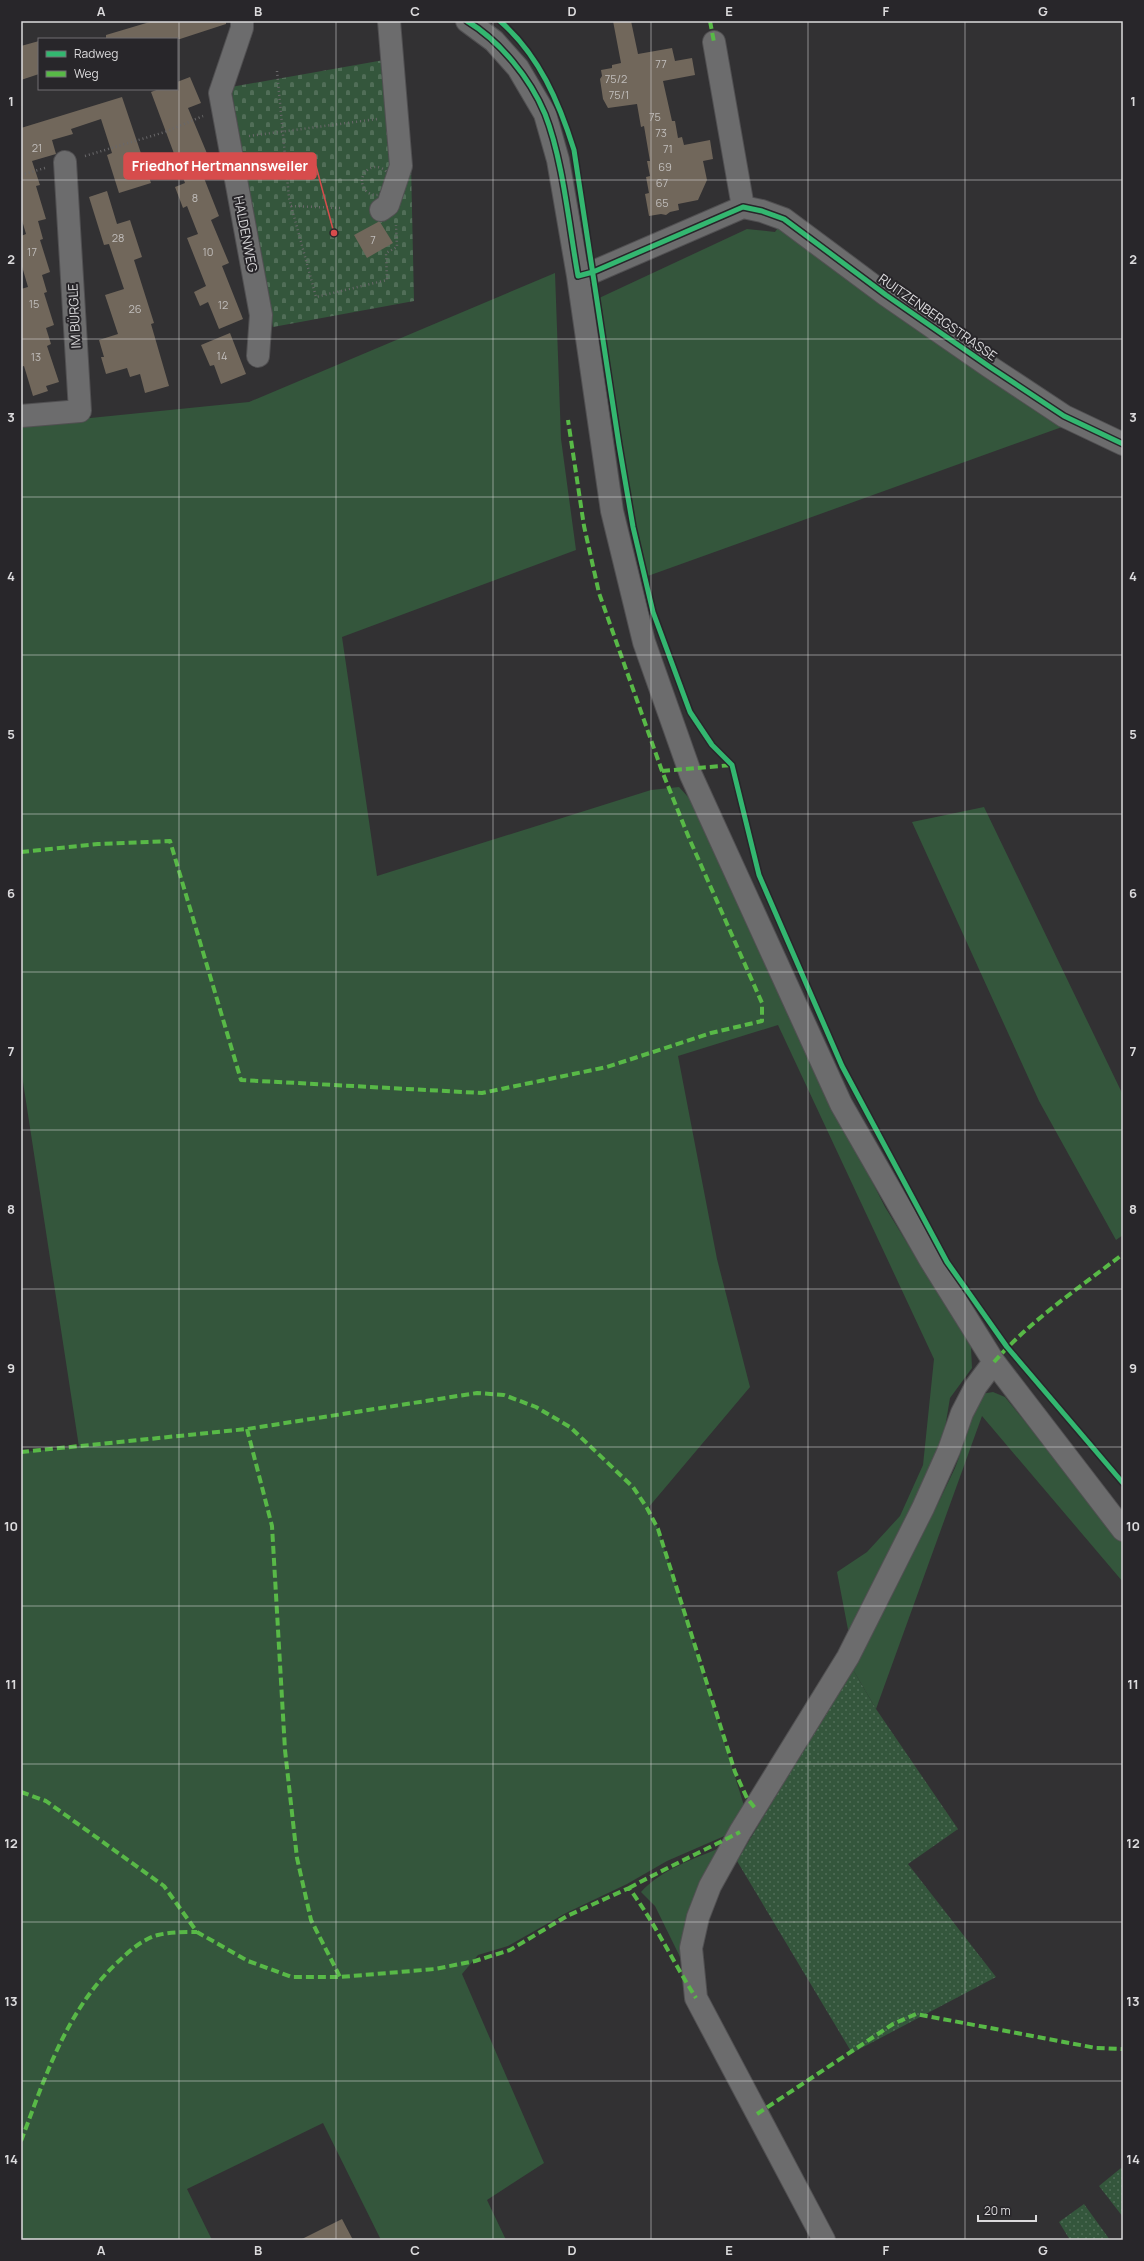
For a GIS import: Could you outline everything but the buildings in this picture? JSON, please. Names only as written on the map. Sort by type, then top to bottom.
[{"type":"street","name":"HALDENWEG","points":[[242,21],[242,28],[220,93],[261,315],[258,356]]},
{"type":"street","points":[[384,207],[401,166],[389,21]]},
{"type":"street","points":[[467,21],[494,41],[518,68],[545,114],[558,160],[578,276],[599,428],[618,539],[644,642],[691,775],[841,1104],[931,1261],[994,1362],[1123,1530]]},
{"type":"street","points":[[578,276],[593,272],[743,207],[714,42]]},
{"type":"street","name":"IM BÜRGLE","points":[[21,416],[80,411],[65,162]]},
{"type":"street","name":"RUITZENBERGSTRASSE","points":[[743,207],[762,211],[784,219],[886,295],[990,367],[1064,416],[1123,444]]},
{"type":"street","points":[[824,2240],[696,1998],[691,1948],[698,1917],[710,1886],[740,1832],[848,1657],[923,1508],[949,1450],[962,1413],[976,1386],[994,1362]]},
{"type":"path","points":[[277,71],[282,131],[291,206],[316,297],[387,280],[386,253],[397,247],[396,224],[384,207]]},
{"type":"path","points":[[249,136],[397,117]]},
{"type":"path","points":[[108,150],[165,132],[197,118]]},
{"type":"path","points":[[21,175],[36,170]]},
{"type":"path","points":[[291,206],[340,208]]},
{"type":"green space","points":[[384,60],[411,164],[414,301],[273,327],[231,87]]},
{"type":"green space","points":[[784,219],[1076,422],[645,577],[619,445],[597,299],[747,229],[775,232]]},
{"type":"green space","points":[[555,273],[561,439],[576,550],[342,637],[377,876],[651,790],[679,787],[699,809],[788,1015],[885,1207],[971,1347],[972,1368],[950,1398],[940,1458],[850,1640],[837,1572],[867,1552],[900,1516],[923,1465],[934,1359],[778,1025],[678,1056],[717,1259],[750,1387],[648,1508],[658,1529],[746,1812],[729,1834],[667,1861],[627,1884],[566,1913],[508,1946],[478,1955],[462,1974],[544,2163],[487,2200],[506,2240],[381,2240],[323,2123],[187,2189],[212,2240],[21,2240],[21,1452],[79,1447],[21,1069],[21,425],[249,402]]},
{"type":"green space","points":[[984,807],[1123,1095],[1123,1235],[1116,1240],[1039,1101],[912,822]]},
{"type":"green space","points":[[993,1392],[1005,1397],[1123,1542],[1123,1582],[982,1416],[876,1709],[852,1668],[905,1569],[955,1468],[962,1449],[969,1420],[976,1402],[981,1394]]},
{"type":"green space","points":[[852,1668],[876,1709],[958,1829],[908,1864],[996,1977],[852,2053],[737,1861]]},
{"type":"green space","points":[[722,1847],[687,1933],[681,1959],[655,1906],[641,1892],[649,1884],[668,1871]]},
{"type":"green space","points":[[1121,2168],[1123,2170],[1123,2217],[1099,2186]]},
{"type":"green space","points":[[1084,2204],[1110,2240],[1070,2240],[1059,2222]]},
{"type":"marked path","points":[[710,21],[714,42]]},
{"type":"marked path","points":[[21,852],[98,844],[170,841],[241,1080],[482,1093],[607,1067],[711,1033],[762,1021],[762,1003],[689,838],[662,771],[599,593],[584,526],[568,420]]},
{"type":"marked path","points":[[662,771],[732,765]]},
{"type":"marked path","points":[[994,1362],[1039,1318],[1123,1254]]},
{"type":"marked path","points":[[21,1452],[247,1429],[477,1393],[504,1395],[536,1407],[570,1427],[633,1487],[647,1508],[658,1529],[735,1772],[747,1798],[755,1808]]},
{"type":"marked path","points":[[247,1429],[272,1526],[285,1750],[297,1858],[311,1920],[340,1977]]},
{"type":"marked path","points":[[21,1792],[46,1801],[164,1886],[197,1932],[248,1961],[292,1977],[340,1977],[435,1969],[475,1961],[510,1950],[567,1916],[629,1888],[647,1915],[696,1998]]},
{"type":"marked path","points":[[629,1888],[740,1832]]},
{"type":"marked path","points":[[21,2141],[49,2067],[60,2044],[86,1999],[102,1979],[128,1952],[148,1939],[168,1933],[197,1932]]},
{"type":"marked path","points":[[757,2114],[893,2024],[916,2014],[1096,2048],[1123,2049]]},
{"type":"cycle path","points":[[467,21],[491,39],[513,62],[539,100],[551,132],[561,172],[578,276],[593,272],[743,207],[762,211],[784,219],[886,295],[1064,416],[1123,444]]},
{"type":"cycle path","points":[[500,21],[514,34],[537,64],[562,114],[574,150],[633,527],[653,612],[690,712],[712,745],[732,765],[759,875],[842,1066],[947,1262],[1007,1347],[1123,1483]]},
{"type":"place","name":"Friedhof Hertmannsweiler","points":[[334,233]]}]
